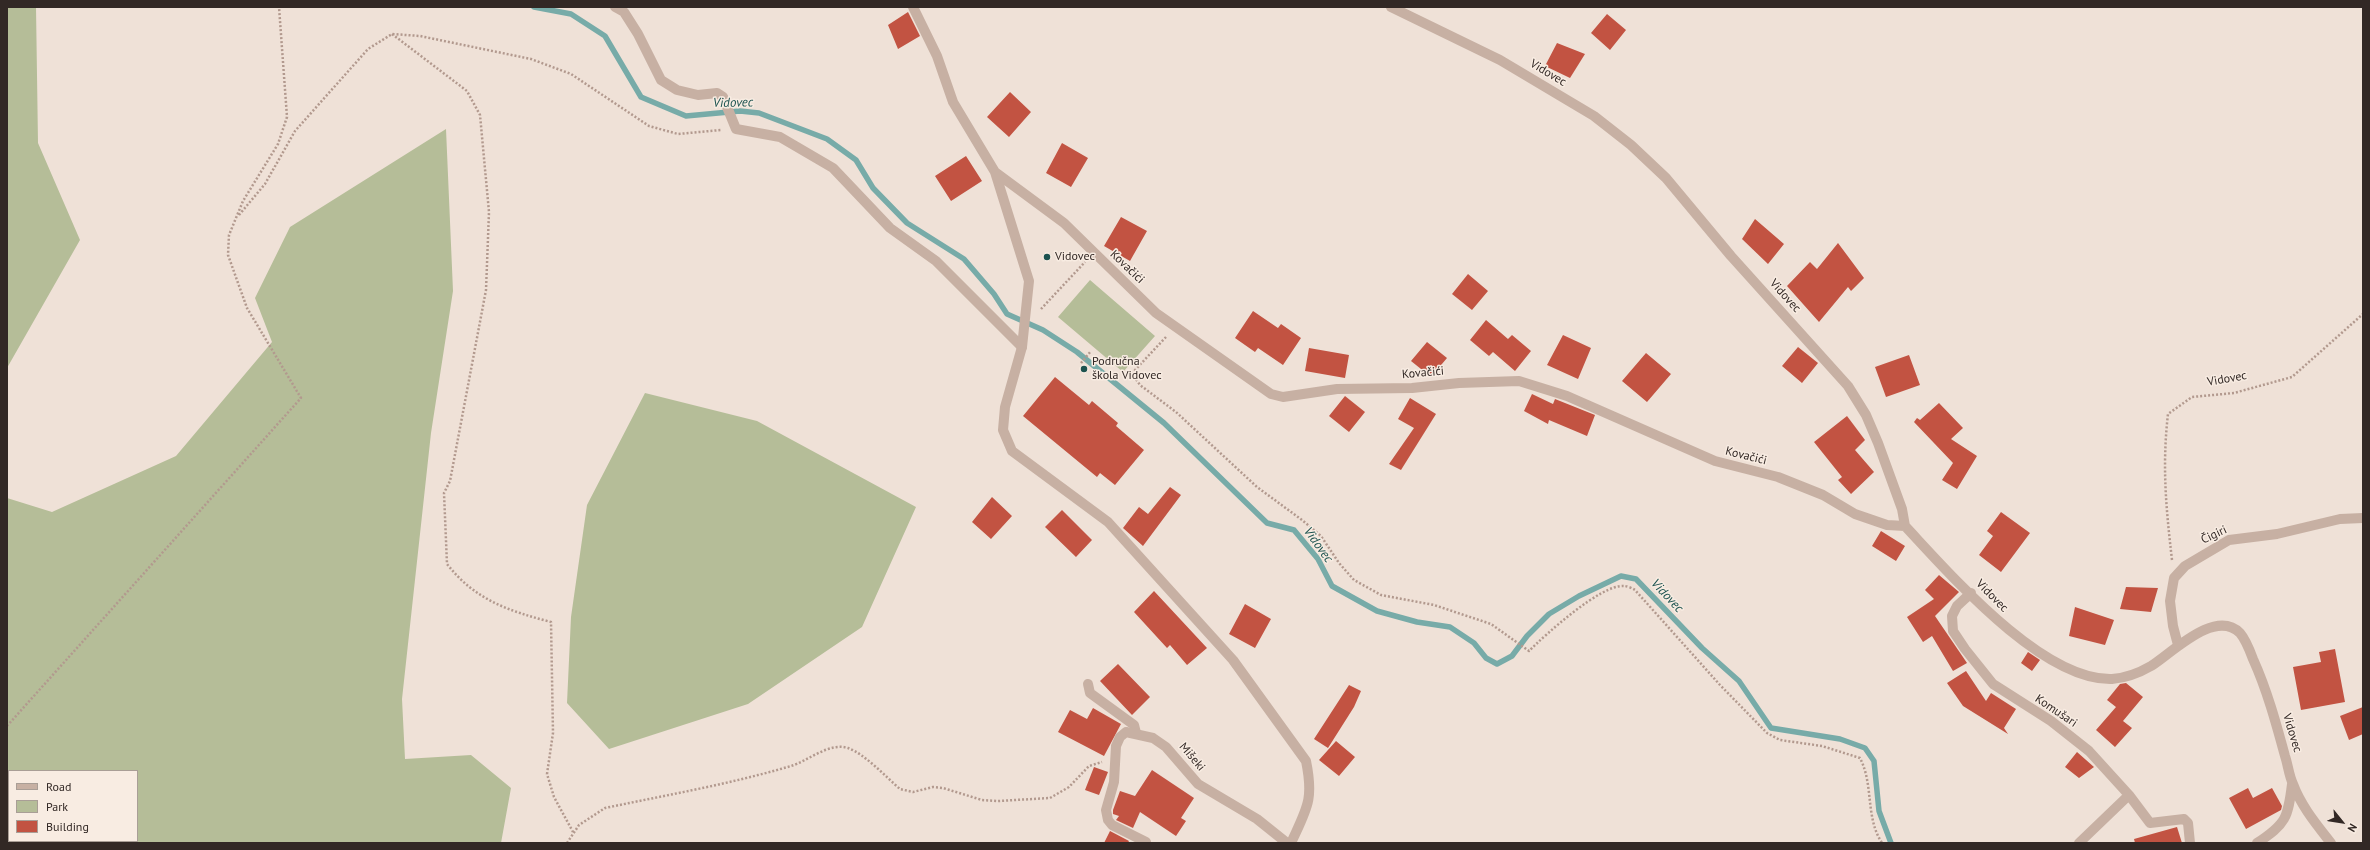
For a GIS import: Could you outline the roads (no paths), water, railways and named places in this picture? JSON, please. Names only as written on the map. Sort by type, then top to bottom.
[{"type":"street","points":[[615,7],[624,12],[638,34],[661,80],[677,90],[698,95],[717,93],[723,97],[734,126],[780,137],[833,168],[890,228],[936,261],[1022,347]]},
{"type":"street","points":[[913,7],[937,56],[953,102],[995,172],[1029,281],[1022,347],[1005,407],[1003,430],[1012,451],[1108,522],[1233,660],[1306,762],[1310,780],[1309,803],[1291,843]]},
{"type":"street","name":"Vidovec","points":[[1391,7],[1500,60],[1594,116],[1631,145],[1666,178],[1731,256],[1848,386],[1866,415],[1878,443],[1902,509],[1905,526],[1971,594],[2020,640],[2088,677],[2102,679],[2130,676],[2150,666],[2178,645],[2207,628],[2220,626],[2231,627],[2240,633],[2264,684],[2292,784],[2313,822],[2331,843]]},
{"type":"street","name":"Kovačići","points":[[995,172],[1064,223],[1156,313],[1261,388],[1283,397],[1337,389],[1412,388],[1459,383],[1519,381],[1567,396],[1715,461],[1778,477],[1823,495],[1855,514],[1887,525],[1905,526]]},
{"type":"street","name":"Čigiri","points":[[2178,645],[2173,626],[2170,601],[2174,578],[2185,566],[2229,540],[2277,534],[2340,519],[2363,518]]},
{"type":"street","name":"Komušari","points":[[1971,594],[1957,606],[1952,616],[1953,631],[1965,649],[1994,684],[2051,721],[2089,751],[2129,795],[2150,823],[2184,819],[2188,823],[2190,843]]},
{"type":"street","points":[[1088,684],[1090,692],[1134,725],[1136,733],[1126,732],[1120,737],[1116,746],[1114,760],[1114,782],[1106,810],[1108,820],[1112,825],[1146,842]]},
{"type":"street","name":"Mišeki","points":[[1136,733],[1153,738],[1166,746],[1198,784],[1257,819],[1287,843]]},
{"type":"street","points":[[2257,843],[2284,822],[2292,784]]},
{"type":"street","points":[[2079,843],[2129,795]]},
{"type":"waterway","name":"Vidovec","points":[[534,7],[571,14],[605,36],[641,97],[686,116],[740,111],[759,113],[827,139],[856,160],[873,188],[907,223],[964,259],[994,294],[1007,314],[1043,330],[1077,352],[1164,423],[1267,523],[1294,530],[1318,559],[1332,586],[1377,611],[1417,622],[1450,627],[1474,643],[1486,658],[1497,664],[1512,656],[1527,636],[1549,614],[1579,596],[1621,576],[1636,579],[1702,648],[1739,681],[1771,728],[1840,739],[1865,748],[1874,761],[1879,811],[1891,843]]},
{"type":"place","name":"Vidovec","points":[[1047,257]]},
{"type":"place","name":"Područna škola Vidovec","points":[[1084,369]]}]
